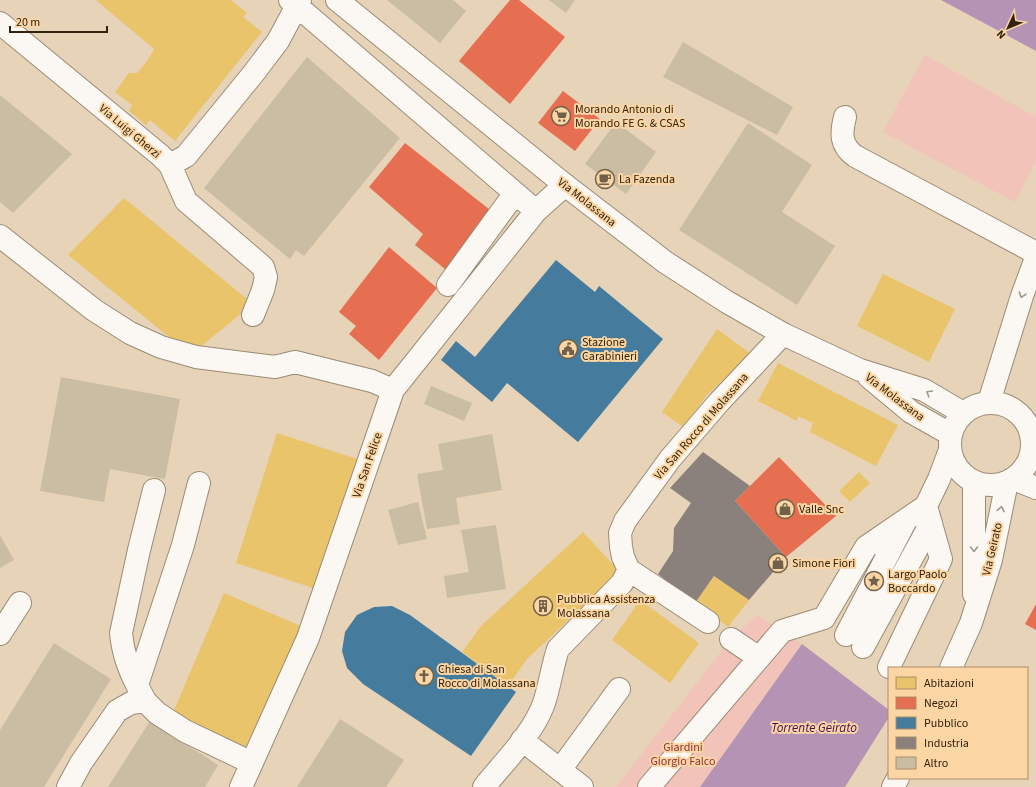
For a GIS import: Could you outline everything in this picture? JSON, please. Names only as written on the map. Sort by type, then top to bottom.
[{"type":"street","name":"Via Molassana","points":[[336,0],[564,185],[665,262],[727,302],[783,334],[860,370],[924,390],[963,414]]},
{"type":"street","name":"Via Luigi Gherzi","points":[[0,23],[160,154],[170,165],[186,156],[253,74],[278,41],[295,2]]},
{"type":"street","points":[[295,2],[536,211]]},
{"type":"street","points":[[845,117],[842,128],[843,143],[848,151],[855,156],[1036,253]]},
{"type":"street","points":[[170,165],[186,201],[263,267],[266,277],[253,315]]},
{"type":"street","name":"Via San Felice","points":[[241,787],[308,638],[393,390],[536,211],[564,185]]},
{"type":"street","points":[[448,285],[515,193]]},
{"type":"street","points":[[0,236],[94,310],[130,334],[161,347],[203,358],[275,367],[295,362],[372,381],[393,390]]},
{"type":"street","points":[[989,402],[1022,296],[1036,258]]},
{"type":"street","name":"Via San Rocco di Molassana","points":[[629,570],[621,547],[620,533],[625,520],[670,458],[719,402],[783,334]]},
{"type":"street","name":"Via Molassana","points":[[860,370],[950,442]]},
{"type":"street","points":[[854,641],[928,514],[955,422],[975,405],[989,402],[1002,404],[1014,409],[1023,418],[1034,434],[1031,456],[1027,466],[1010,481],[998,485],[974,482],[969,479],[958,469],[953,461],[950,442]]},
{"type":"street","points":[[1010,481],[1036,488]]},
{"type":"street","name":"Via Geirato","points":[[951,667],[974,615],[991,560],[1010,481]]},
{"type":"street","name":"Via Geirato","points":[[974,482],[974,615]]},
{"type":"street","points":[[68,787],[81,763],[117,711],[130,703],[141,693],[199,483]]},
{"type":"street","points":[[154,490],[121,633],[127,665],[141,693],[157,712],[185,731],[252,763]]},
{"type":"street","points":[[649,787],[782,631],[824,618],[866,548],[907,519],[928,514]]},
{"type":"street","points":[[824,618],[890,667],[941,559],[928,514]]},
{"type":"street","points":[[854,641],[907,519]]},
{"type":"street","points":[[484,787],[522,740],[544,702],[553,662],[558,649],[622,583],[629,570],[708,622]]},
{"type":"street","points":[[0,634],[20,603]]},
{"type":"street","points":[[731,639],[759,658]]},
{"type":"street","points":[[560,770],[618,689]]},
{"type":"street","points":[[522,740],[582,787]]},
{"type":"green space","points":[[925,55],[1036,117],[1036,161],[1015,202],[883,132]]},
{"type":"green space","name":"Giardini Giorgio Falco","points":[[757,615],[802,644],[700,787],[616,787],[731,639]]},
{"type":"water","points":[[941,0],[1036,0],[1036,51]]},
{"type":"water","name":"Torrente Geirato","points":[[802,644],[888,709],[888,719],[845,787],[700,787]]},
{"type":"building: Abitazioni","points":[[96,0],[231,0],[247,13],[243,17],[262,32],[175,141],[150,120],[146,125],[129,111],[132,105],[115,92],[129,73],[137,73],[147,61],[154,49]]},
{"type":"building: Abitazioni","points":[[124,198],[253,304],[194,352],[185,350],[68,255]]},
{"type":"building: Abitazioni","points":[[883,274],[955,309],[929,362],[857,326]]},
{"type":"building: Abitazioni","points":[[717,329],[751,354],[707,395],[683,427],[662,412]]},
{"type":"building: Abitazioni","points":[[778,363],[898,425],[876,466],[810,432],[813,423],[798,416],[797,421],[758,401]]},
{"type":"building: Abitazioni","points":[[277,433],[357,459],[316,589],[236,563]]},
{"type":"building: Abitazioni","points":[[859,472],[870,483],[850,502],[839,491]]},
{"type":"building: Abitazioni","name":"Pubblica Assistenza Molassana","points":[[583,532],[620,572],[527,659],[508,686],[462,652],[481,626]]},
{"type":"building: Abitazioni","points":[[714,576],[749,600],[728,627],[695,603]]},
{"type":"building: Abitazioni","points":[[224,593],[303,627],[251,749],[172,715]]},
{"type":"building: Abitazioni","points":[[640,600],[699,643],[670,683],[612,640]]},
{"type":"building: Negozi","points":[[510,0],[519,0],[565,37],[510,104],[459,61]]},
{"type":"building: Negozi","points":[[563,91],[600,119],[575,151],[538,123]]},
{"type":"building: Negozi","points":[[405,143],[494,213],[450,273],[415,245],[423,234],[369,187]]},
{"type":"building: Negozi","points":[[389,247],[437,288],[379,360],[349,334],[356,326],[339,312]]},
{"type":"building: Negozi","name":"Valle Snc","points":[[779,457],[836,516],[786,557],[735,501]]},
{"type":"building: Negozi","points":[[1036,604],[1036,630],[1025,624]]},
{"type":"building: Pubblico","name":"Stazione Carabinieri","points":[[556,260],[595,292],[599,286],[663,339],[578,442],[507,383],[492,402],[441,360],[456,341],[475,357]]},
{"type":"building: Pubblico","name":"Chiesa di San Rocco di Molassana","points":[[392,606],[410,615],[516,692],[471,756],[363,684],[347,668],[342,651],[345,632],[357,615],[374,607]]},
{"type":"building: Industria","points":[[703,452],[750,486],[735,501],[786,557],[749,600],[714,576],[695,603],[658,574],[673,551],[674,528],[691,503],[670,488]]},
{"type":"building: Altro","points":[[387,0],[453,0],[466,11],[440,43]]},
{"type":"building: Altro","points":[[549,0],[575,0],[566,13]]},
{"type":"building: Altro","points":[[683,42],[793,107],[777,135],[663,77]]},
{"type":"building: Altro","points":[[307,57],[400,138],[304,256],[296,250],[290,259],[204,188]]},
{"type":"building: Altro","points":[[0,95],[72,154],[13,213],[0,202]]},
{"type":"building: Altro","points":[[616,122],[656,152],[626,194],[585,164]]},
{"type":"building: Altro","points":[[748,123],[812,165],[782,212],[835,246],[797,305],[679,230]]},
{"type":"building: Altro","points":[[61,377],[180,399],[165,479],[110,469],[104,502],[40,491]]},
{"type":"building: Altro","points":[[431,386],[472,403],[464,421],[424,404]]},
{"type":"building: Altro","points":[[492,434],[502,490],[456,498],[460,524],[427,529],[417,474],[443,470],[438,444]]},
{"type":"building: Altro","points":[[418,502],[427,539],[398,545],[388,510]]},
{"type":"building: Altro","points":[[496,525],[506,589],[447,598],[444,576],[469,572],[461,530]]},
{"type":"building: Altro","points":[[0,535],[14,560],[0,568]]},
{"type":"building: Altro","points":[[54,643],[111,679],[44,787],[0,787],[0,730]]},
{"type":"building: Altro","points":[[340,719],[404,760],[386,787],[297,787]]},
{"type":"building: Altro","points":[[150,721],[218,765],[205,787],[108,787]]},
{"type":"place","name":"Morando Antonio di Morando FE G. & CSAS","points":[[561,116]]},
{"type":"place","name":"La Fazenda","points":[[605,179]]},
{"type":"place","name":"Stazione Carabinieri","points":[[568,349]]},
{"type":"place","name":"Valle Snc","points":[[785,509]]},
{"type":"place","name":"Simone Fiori","points":[[778,563]]},
{"type":"place","name":"Largo Paolo Boccardo","points":[[874,581]]},
{"type":"place","name":"Pubblica Assistenza Molassana","points":[[543,606]]},
{"type":"place","name":"Chiesa di San Rocco di Molassana","points":[[424,676]]}]
